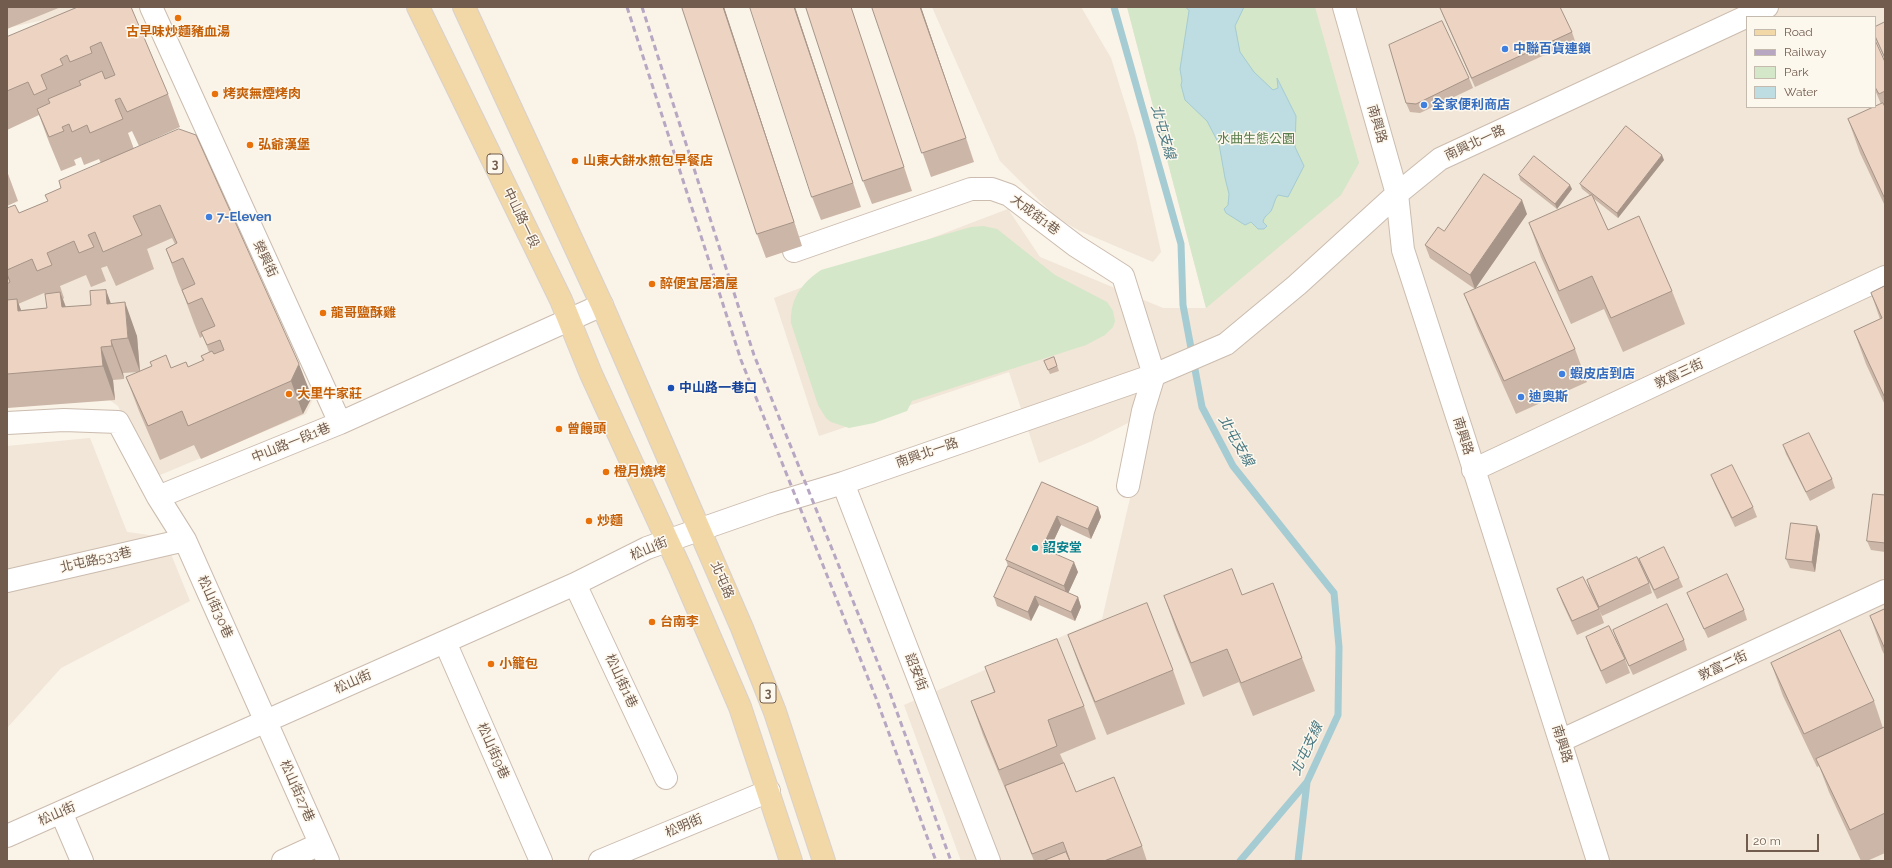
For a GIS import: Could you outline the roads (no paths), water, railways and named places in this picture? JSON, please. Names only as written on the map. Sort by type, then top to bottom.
[{"type":"main road","name":"中山路一段","points":[[418,7],[570,321]]},
{"type":"main road","name":"3","points":[[464,7],[602,305]]},
{"type":"main road","name":"北屯路","points":[[602,305],[742,628],[775,712],[824,861]]},
{"type":"main road","name":"3","points":[[570,321],[591,374],[740,707],[791,861]]},
{"type":"street","name":"榮興街","points":[[151,7],[340,423]]},
{"type":"street","name":"南興路","points":[[1344,7],[1397,194],[1403,250],[1598,861]]},
{"type":"street","name":"南興北一路","points":[[1748,16],[1767,7]]},
{"type":"street","name":"南興北一路","points":[[700,530],[773,504],[843,483],[1154,375],[1226,344],[1297,285],[1397,194],[1440,159],[1746,17]]},
{"type":"street","name":"大成街1巷","points":[[794,250],[971,189],[992,189],[1009,195],[1076,246],[1123,276],[1154,375]]},
{"type":"street","name":"敦富三街","points":[[1473,470],[1885,277]]},
{"type":"street","name":"中山路一段1巷","points":[[158,497],[340,423],[570,321],[602,305]]},
{"type":"street","points":[[1128,486],[1143,411],[1154,375]]},
{"type":"street","points":[[7,423],[64,420],[118,422],[158,497]]},
{"type":"street","name":"詔安街","points":[[843,483],[989,861]]},
{"type":"street","name":"松山街30巷","points":[[158,497],[186,540],[266,721]]},
{"type":"street","name":"松山街","points":[[7,836],[575,584],[647,548],[700,530]]},
{"type":"street","name":"北屯路533巷","points":[[7,581],[186,540]]},
{"type":"street","name":"松山街1巷","points":[[575,584],[666,778]]},
{"type":"street","name":"敦富二街","points":[[1560,741],[1885,591]]},
{"type":"street","name":"松山街9巷","points":[[445,642],[541,861]]},
{"type":"street","name":"松山街27巷","points":[[266,721],[324,853]]},
{"type":"street","name":"松明街","points":[[600,861],[768,791]]},
{"type":"street","points":[[61,812],[82,861]]},
{"type":"street","points":[[283,861],[324,853]]},
{"type":"water","points":[[1186,7],[1244,7],[1235,26],[1240,52],[1254,72],[1273,90],[1278,88],[1277,78],[1296,116],[1295,147],[1304,166],[1288,197],[1278,195],[1271,211],[1265,217],[1263,222],[1267,226],[1264,229],[1258,229],[1251,222],[1245,225],[1226,213],[1224,209],[1228,205],[1229,194],[1219,144],[1207,121],[1185,100],[1181,85],[1182,81],[1180,69],[1189,11]]},
{"type":"waterway","name":"北屯支線","points":[[1114,7],[1181,244],[1183,305],[1202,407],[1233,466],[1334,593],[1339,647],[1338,715],[1307,782],[1240,861]]},
{"type":"waterway","points":[[1298,861],[1307,782]]},
{"type":"railway","points":[[627,7],[741,360],[876,698],[936,861]]},
{"type":"railway","points":[[642,7],[754,355],[890,693],[951,861]]},
{"type":"place","name":"古早味炒麵豬血湯","points":[[178,18]]},
{"type":"place","name":"中聯百貨連鎖","points":[[1505,49]]},
{"type":"place","name":"烤爽無煙烤肉","points":[[215,94]]},
{"type":"place","name":"全家便利商店","points":[[1424,105]]},
{"type":"place","name":"弘爺漢堡","points":[[250,145]]},
{"type":"place","name":"山東大餅水煎包早餐店","points":[[575,161]]},
{"type":"place","name":"7-Eleven","points":[[209,217]]},
{"type":"place","name":"醉便宜居酒屋","points":[[652,284]]},
{"type":"place","name":"龍哥鹽酥雞","points":[[323,313]]},
{"type":"place","name":"蝦皮店到店","points":[[1562,374]]},
{"type":"place","name":"中山路一巷口","points":[[671,388]]},
{"type":"place","name":"大里牛家莊","points":[[289,394]]},
{"type":"place","name":"迪奧斯","points":[[1521,397]]},
{"type":"place","name":"曾饅頭","points":[[559,429]]},
{"type":"place","name":"橙月燒烤","points":[[606,472]]},
{"type":"place","name":"炒麵","points":[[589,521]]},
{"type":"place","name":"詔安堂","points":[[1035,548]]},
{"type":"place","name":"台南李","points":[[652,622]]},
{"type":"place","name":"小籠包","points":[[491,664]]},
{"type":"park label","name":"水曲生態公園","points":[[1256,139]]}]
